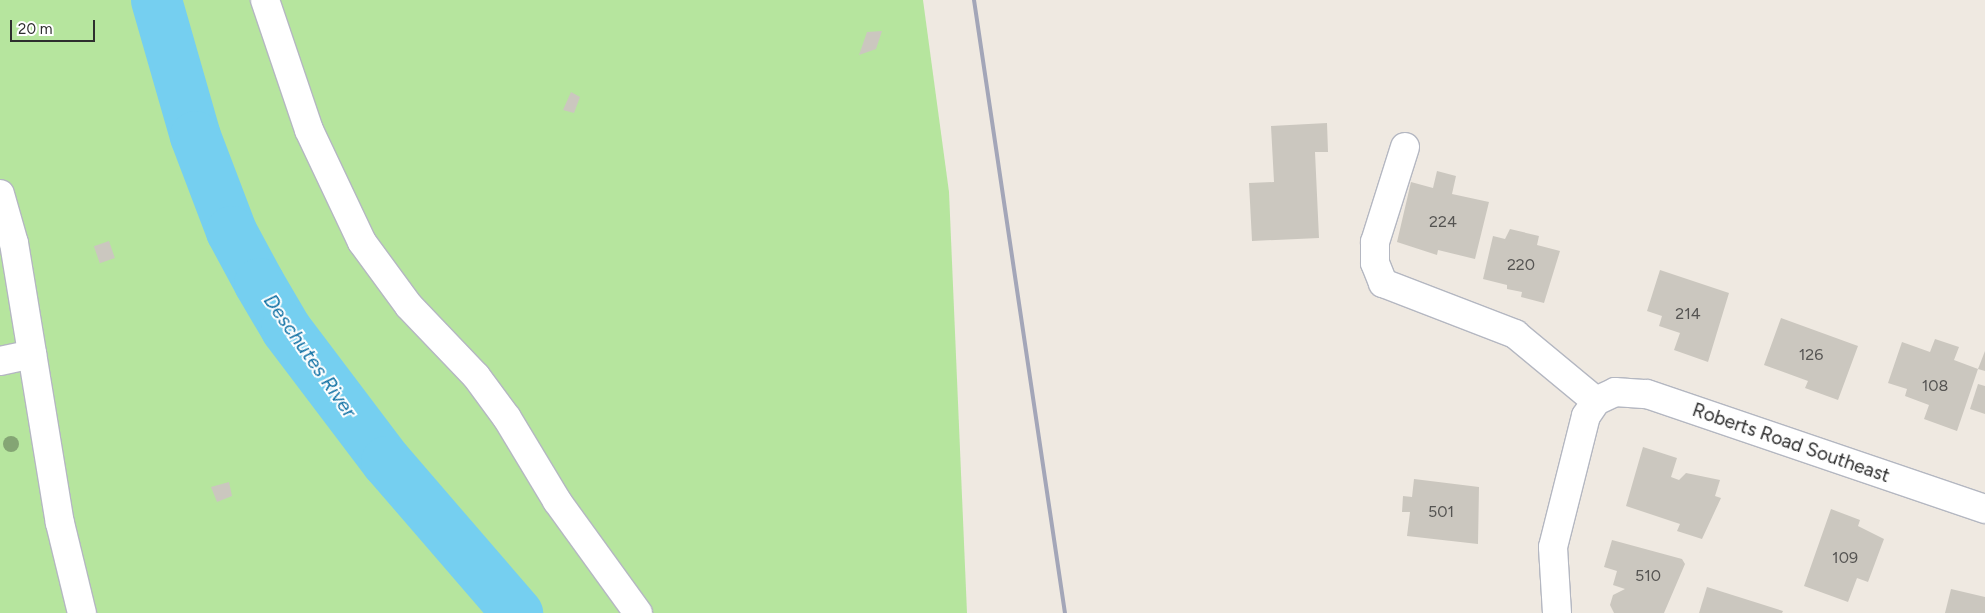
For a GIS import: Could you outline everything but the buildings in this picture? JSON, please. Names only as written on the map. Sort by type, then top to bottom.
[{"type":"street","points":[[265,0],[309,130],[362,242],[409,306],[444,340],[508,418],[557,502],[638,613]]},
{"type":"street","points":[[1405,147],[1376,242],[1375,263],[1383,283],[1515,334],[1596,401],[1586,416],[1553,547],[1557,613]]},
{"type":"street","points":[[0,194],[14,243],[60,523],[82,613]]},
{"type":"street","points":[[0,361],[32,354]]},
{"type":"street","name":"Roberts Road Southeast","points":[[1596,401],[1615,392],[1647,394],[1985,509]]},
{"type":"green space","points":[[0,0],[923,0],[949,192],[967,613],[0,613]]},
{"type":"waterway","name":"Deschutes River","points":[[156,0],[195,136],[231,231],[286,329],[386,461],[517,613]]},
{"type":"railway","points":[[974,0],[1065,613]]}]
